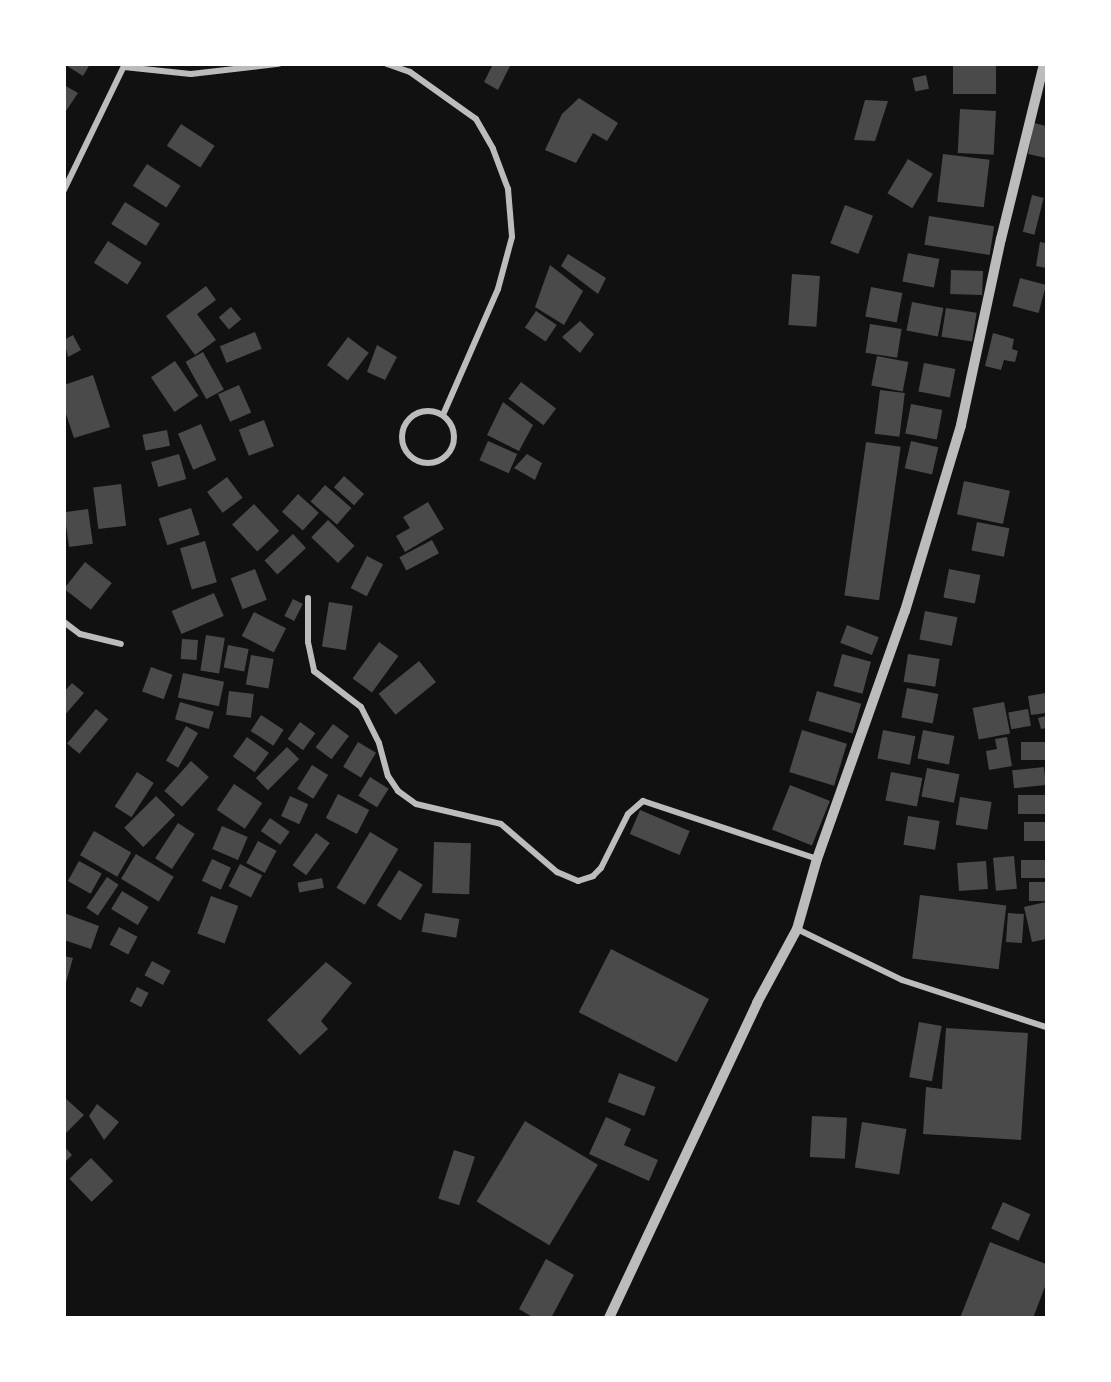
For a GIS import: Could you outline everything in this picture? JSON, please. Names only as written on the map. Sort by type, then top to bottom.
[{"type":"street","points":[[64,190],[124,66],[190,74],[278,64]]},
{"type":"street","points":[[387,64],[410,72],[476,119],[493,148],[508,189],[512,237],[498,289],[443,415]]},
{"type":"street","points":[[609,1317],[757,1004],[797,929],[817,859],[904,611],[961,425],[1001,239],[1044,64]]},
{"type":"street","points":[[430,410],[443,415],[454,433],[448,453],[430,463],[410,456],[402,436],[410,417],[430,410]]},
{"type":"street","points":[[308,598],[308,642],[314,671],[361,707],[379,743],[388,776],[398,791],[416,804],[501,824],[556,872],[579,881],[593,876],[601,868],[628,814],[643,801],[817,859]]},
{"type":"street","points":[[64,622],[87,637],[122,644]]},
{"type":"street","points":[[797,929],[902,980],[1047,1027]]},
{"type":"building","points":[[64,64],[90,64],[83,76]]},
{"type":"building","points":[[493,64],[511,64],[498,90],[484,82]]},
{"type":"building","points":[[953,64],[996,64],[996,94],[953,94]]},
{"type":"building","points":[[926,75],[929,89],[915,92],[912,78]]},
{"type":"building","points":[[64,85],[78,93],[64,114]]},
{"type":"building","points":[[579,98],[618,123],[607,141],[593,133],[576,163],[545,150],[562,114]]},
{"type":"building","points":[[865,100],[888,101],[875,141],[854,140]]},
{"type":"building","points":[[960,109],[996,111],[994,155],[958,153]]},
{"type":"building","points":[[1034,123],[1046,126],[1046,158],[1028,154]]},
{"type":"building","points":[[181,124],[215,146],[200,168],[167,146]]},
{"type":"building","points":[[943,154],[990,160],[984,207],[937,202]]},
{"type":"building","points":[[908,159],[933,174],[912,208],[887,193]]},
{"type":"building","points":[[147,164],[181,186],[166,208],[133,186]]},
{"type":"building","points":[[1032,195],[1044,198],[1034,235],[1023,232]]},
{"type":"building","points":[[125,202],[160,224],[146,246],[111,224]]},
{"type":"building","points":[[845,205],[873,216],[858,254],[830,243]]},
{"type":"building","points":[[929,216],[994,226],[990,255],[924,245]]},
{"type":"building","points":[[108,241],[142,263],[127,285],[94,263]]},
{"type":"building","points":[[1040,242],[1046,243],[1046,268],[1036,266]]},
{"type":"building","points":[[908,253],[939,259],[934,288],[902,281]]},
{"type":"building","points":[[568,254],[606,278],[598,294],[561,266]]},
{"type":"building","points":[[550,265],[583,291],[564,325],[535,307]]},
{"type":"building","points":[[951,270],[983,271],[982,295],[950,294]]},
{"type":"building","points":[[792,274],[820,276],[816,327],[788,325]]},
{"type":"building","points":[[1020,278],[1046,285],[1039,313],[1012,306]]},
{"type":"building","points":[[206,286],[216,300],[197,314],[216,340],[195,355],[166,316]]},
{"type":"building","points":[[871,287],[902,293],[897,323],[865,316]]},
{"type":"building","points":[[912,302],[943,308],[938,337],[906,330]]},
{"type":"building","points":[[231,307],[241,319],[229,330],[219,317]]},
{"type":"building","points":[[946,308],[977,313],[972,341],[941,337]]},
{"type":"building","points":[[536,311],[557,325],[546,342],[525,328]]},
{"type":"building","points":[[580,321],[594,334],[580,353],[562,337]]},
{"type":"building","points":[[870,324],[902,329],[897,358],[865,353]]},
{"type":"building","points":[[255,332],[262,349],[227,363],[220,346]]},
{"type":"building","points":[[993,333],[1014,339],[1012,349],[1018,351],[1015,362],[1004,360],[1001,370],[985,366]]},
{"type":"building","points":[[73,335],[81,350],[68,357],[64,340]]},
{"type":"building","points":[[348,337],[369,353],[348,381],[327,365]]},
{"type":"building","points":[[377,345],[397,357],[385,380],[367,372]]},
{"type":"building","points":[[203,352],[224,390],[206,399],[186,362]]},
{"type":"building","points":[[877,356],[908,362],[903,392],[871,385]]},
{"type":"building","points":[[175,361],[198,396],[174,412],[151,377]]},
{"type":"building","points":[[924,363],[955,369],[950,398],[918,391]]},
{"type":"building","points":[[93,375],[110,427],[74,438],[64,408],[64,385]]},
{"type":"building","points":[[521,382],[556,408],[544,425],[508,399]]},
{"type":"building","points":[[239,385],[251,412],[230,422],[218,394]]},
{"type":"building","points":[[880,390],[905,393],[899,437],[875,434]]},
{"type":"building","points":[[503,402],[533,425],[519,451],[487,435]]},
{"type":"building","points":[[911,404],[942,410],[937,440],[905,433]]},
{"type":"building","points":[[264,420],[274,446],[249,456],[239,430]]},
{"type":"building","points":[[201,424],[216,460],[193,470],[178,434]]},
{"type":"building","points":[[167,430],[170,446],[146,450],[142,435]]},
{"type":"building","points":[[488,441],[517,454],[509,473],[479,460]]},
{"type":"building","points":[[911,441],[938,447],[932,475],[905,468]]},
{"type":"building","points":[[866,442],[901,447],[879,600],[844,595]]},
{"type":"building","points":[[179,454],[186,479],[158,487],[151,462]]},
{"type":"building","points":[[527,454],[542,463],[535,480],[514,468]]},
{"type":"building","points":[[344,476],[364,494],[354,505],[334,487]]},
{"type":"building","points":[[227,477],[243,498],[223,513],[207,492]]},
{"type":"building","points":[[964,481],[1010,491],[1003,524],[957,514]]},
{"type":"building","points":[[121,484],[126,526],[98,529],[93,487]]},
{"type":"building","points":[[325,485],[351,508],[337,525],[311,502]]},
{"type":"building","points":[[298,494],[319,513],[303,531],[282,512]]},
{"type":"building","points":[[428,502],[444,529],[405,552],[396,536],[410,528],[403,517]]},
{"type":"building","points":[[254,504],[279,531],[257,552],[232,524]]},
{"type":"building","points":[[191,508],[200,535],[167,545],[159,519]]},
{"type":"building","points":[[88,509],[93,544],[69,547],[64,512]]},
{"type":"building","points":[[328,520],[355,546],[338,563],[311,537]]},
{"type":"building","points":[[977,522],[1009,528],[1004,557],[971,550]]},
{"type":"building","points":[[293,534],[306,548],[277,574],[264,561]]},
{"type":"building","points":[[432,540],[439,553],[406,571],[399,557]]},
{"type":"building","points":[[205,541],[217,582],[192,590],[180,548]]},
{"type":"building","points":[[367,556],[383,564],[367,596],[351,588]]},
{"type":"building","points":[[85,562],[112,583],[91,610],[64,589]]},
{"type":"building","points":[[255,569],[267,600],[243,609],[231,578]]},
{"type":"building","points":[[949,569],[980,575],[975,604],[943,597]]},
{"type":"building","points":[[214,593],[224,616],[181,634],[172,611]]},
{"type":"building","points":[[293,599],[303,604],[294,621],[284,616]]},
{"type":"building","points":[[329,602],[353,606],[346,650],[322,646]]},
{"type":"building","points":[[925,611],[957,617],[952,646],[919,639]]},
{"type":"building","points":[[254,612],[286,628],[274,652],[242,636]]},
{"type":"building","points":[[847,625],[879,637],[872,655],[840,643]]},
{"type":"building","points":[[206,635],[225,638],[219,674],[200,671]]},
{"type":"building","points":[[182,639],[198,640],[197,660],[181,659]]},
{"type":"building","points":[[379,642],[398,656],[372,693],[353,678]]},
{"type":"building","points":[[228,645],[249,649],[244,672],[224,668]]},
{"type":"building","points":[[842,654],[871,662],[862,694],[833,686]]},
{"type":"building","points":[[908,654],[940,659],[935,687],[904,682]]},
{"type":"building","points":[[251,655],[274,659],[268,689],[246,685]]},
{"type":"building","points":[[419,661],[436,682],[396,715],[379,694]]},
{"type":"building","points":[[151,667],[173,675],[164,699],[142,691]]},
{"type":"building","points":[[183,673],[224,682],[219,706],[178,697]]},
{"type":"building","points":[[72,683],[84,693],[64,716],[64,692]]},
{"type":"building","points":[[907,688],[938,694],[933,724],[901,717]]},
{"type":"building","points":[[229,691],[254,694],[251,718],[226,715]]},
{"type":"building","points":[[817,691],[861,704],[853,733],[808,721]]},
{"type":"building","points":[[1046,693],[1046,713],[1031,715],[1028,696]]},
{"type":"building","points":[[180,702],[214,712],[209,729],[175,719]]},
{"type":"building","points":[[1004,702],[1010,733],[979,740],[973,708]]},
{"type":"building","points":[[96,709],[108,719],[79,754],[67,743]]},
{"type":"building","points":[[1028,709],[1031,726],[1011,729],[1008,712]]},
{"type":"building","points":[[261,715],[284,730],[273,746],[251,731]]},
{"type":"building","points":[[1046,716],[1046,728],[1041,729],[1038,718]]},
{"type":"building","points":[[300,722],[315,733],[303,750],[288,739]]},
{"type":"building","points":[[333,724],[349,736],[332,759],[316,747]]},
{"type":"building","points":[[186,726],[198,733],[178,768],[166,761]]},
{"type":"building","points":[[802,730],[847,744],[834,786],[789,772]]},
{"type":"building","points":[[883,730],[915,736],[910,765],[877,758]]},
{"type":"building","points":[[923,730],[954,736],[949,765],[917,758]]},
{"type":"building","points":[[247,737],[269,753],[255,772],[233,756]]},
{"type":"building","points":[[1007,737],[1012,766],[989,770],[986,751],[997,749],[995,739]]},
{"type":"building","points":[[358,742],[376,753],[361,778],[343,767]]},
{"type":"building","points":[[1021,742],[1046,742],[1046,760],[1021,760]]},
{"type":"building","points":[[287,747],[299,759],[268,790],[256,778]]},
{"type":"building","points":[[191,761],[209,777],[182,807],[164,791]]},
{"type":"building","points":[[312,765],[328,775],[313,799],[297,789]]},
{"type":"building","points":[[1044,767],[1046,785],[1014,788],[1012,770]]},
{"type":"building","points":[[927,768],[959,774],[954,803],[921,796]]},
{"type":"building","points":[[137,772],[154,783],[131,817],[115,806]]},
{"type":"building","points":[[891,772],[922,778],[917,807],[885,800]]},
{"type":"building","points":[[370,777],[389,789],[377,807],[358,796]]},
{"type":"building","points":[[234,784],[262,803],[245,829],[217,810]]},
{"type":"building","points":[[790,785],[830,801],[812,846],[772,830]]},
{"type":"building","points":[[338,794],[369,810],[357,834],[326,818]]},
{"type":"building","points":[[1018,795],[1046,795],[1046,814],[1018,814]]},
{"type":"building","points":[[156,796],[175,815],[143,847],[124,828]]},
{"type":"building","points":[[290,796],[308,804],[299,824],[281,816]]},
{"type":"building","points":[[960,797],[992,802],[987,830],[956,825]]},
{"type":"building","points":[[640,810],[690,831],[680,855],[630,834]]},
{"type":"building","points":[[908,816],[940,821],[935,850],[903,845]]},
{"type":"building","points":[[270,818],[290,832],[280,845],[261,831]]},
{"type":"building","points":[[1024,822],[1046,822],[1046,841],[1024,841]]},
{"type":"building","points":[[178,823],[195,834],[172,869],[155,858]]},
{"type":"building","points":[[222,826],[248,837],[238,860],[212,849]]},
{"type":"building","points":[[94,831],[131,852],[117,877],[80,855]]},
{"type":"building","points":[[370,832],[398,849],[365,905],[337,888]]},
{"type":"building","points":[[316,833],[330,843],[306,875],[292,865]]},
{"type":"building","points":[[258,841],[277,851],[265,873],[246,863]]},
{"type":"building","points":[[434,842],[471,843],[469,894],[432,893]]},
{"type":"building","points":[[136,854],[174,877],[159,902],[121,879]]},
{"type":"building","points":[[1014,856],[1017,889],[996,891],[993,858]]},
{"type":"building","points":[[212,859],[231,868],[221,890],[202,881]]},
{"type":"building","points":[[1021,860],[1046,860],[1046,878],[1021,878]]},
{"type":"building","points":[[79,861],[102,874],[91,894],[68,881]]},
{"type":"building","points":[[986,861],[988,889],[959,891],[957,863]]},
{"type":"building","points":[[240,864],[262,875],[251,898],[229,886]]},
{"type":"building","points":[[399,870],[423,885],[400,920],[377,906]]},
{"type":"building","points":[[107,877],[119,885],[98,916],[86,908]]},
{"type":"building","points":[[322,878],[324,888],[299,893],[297,883]]},
{"type":"building","points":[[1029,882],[1046,882],[1046,901],[1029,901]]},
{"type":"building","points":[[122,891],[149,907],[138,925],[111,909]]},
{"type":"building","points":[[920,895],[1006,906],[999,969],[912,959]]},
{"type":"building","points":[[211,896],[238,906],[225,944],[197,934]]},
{"type":"building","points":[[1046,902],[1046,939],[1032,942],[1024,907]]},
{"type":"building","points":[[64,913],[99,926],[91,949],[64,940]]},
{"type":"building","points":[[425,913],[459,919],[456,938],[422,932]]},
{"type":"building","points":[[1008,913],[1024,914],[1022,943],[1006,942]]},
{"type":"building","points":[[119,927],[138,937],[128,955],[110,945]]},
{"type":"building","points":[[611,949],[709,999],[677,1062],[579,1012]]},
{"type":"building","points":[[64,956],[73,958],[65,986],[64,986]]},
{"type":"building","points":[[152,961],[171,971],[163,985],[144,975]]},
{"type":"building","points":[[326,962],[352,983],[321,1021],[328,1029],[300,1055],[267,1020]]},
{"type":"building","points":[[137,987],[149,993],[141,1007],[130,1001]]},
{"type":"building","points":[[919,1022],[942,1026],[932,1081],[909,1077]]},
{"type":"building","points":[[946,1028],[1028,1033],[1021,1140],[923,1134],[926,1087],[942,1089]]},
{"type":"building","points":[[619,1073],[655,1087],[644,1116],[608,1102]]},
{"type":"building","points":[[64,1097],[84,1115],[64,1135]]},
{"type":"building","points":[[97,1104],[119,1122],[104,1140],[89,1116]]},
{"type":"building","points":[[812,1116],[847,1118],[845,1159],[810,1157]]},
{"type":"building","points":[[606,1117],[631,1129],[624,1145],[658,1160],[649,1181],[589,1154]]},
{"type":"building","points":[[525,1121],[598,1165],[549,1245],[477,1202]]},
{"type":"building","points":[[862,1122],[906,1129],[899,1174],[855,1167]]},
{"type":"building","points":[[64,1146],[72,1155],[64,1163]]},
{"type":"building","points":[[454,1150],[475,1157],[459,1205],[438,1199]]},
{"type":"building","points":[[91,1158],[113,1181],[92,1202],[69,1179]]},
{"type":"building","points":[[1003,1202],[1030,1214],[1019,1241],[991,1228]]},
{"type":"building","points":[[990,1242],[1046,1264],[1046,1284],[1033,1318],[960,1318]]},
{"type":"building","points":[[546,1259],[574,1275],[551,1318],[534,1318],[519,1309]]}]
